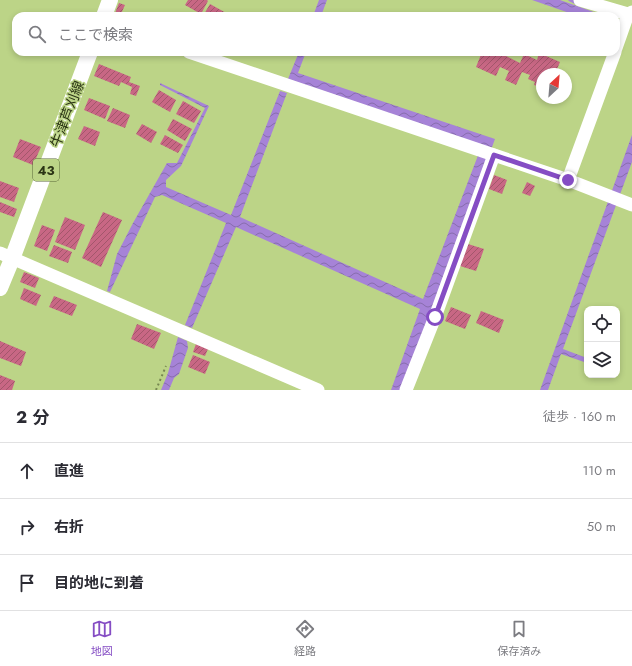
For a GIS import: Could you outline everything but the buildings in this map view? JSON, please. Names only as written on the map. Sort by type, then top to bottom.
[{"type":"main road","points":[[106,12],[110,0]]},
{"type":"main road","name":"牛津芦刈線","points":[[0,288],[6,256],[88,56]]},
{"type":"street","points":[[580,0],[630,13],[620,38]]},
{"type":"street","points":[[201,56],[568,180],[620,200]]},
{"type":"street","points":[[568,180],[613,56]]},
{"type":"street","points":[[406,390],[435,317],[494,155]]},
{"type":"street","points":[[6,256],[318,390]]},
{"type":"path","points":[[156,390],[166,366]]},
{"type":"water","points":[[319,0],[327,0],[322,12],[314,12]]},
{"type":"water","points":[[532,0],[560,0],[594,12],[566,12]]},
{"type":"water","points":[[297,56],[304,56],[298,73],[495,139],[402,390],[391,390],[420,309],[236,227],[192,328],[185,325],[226,223],[162,195],[155,197],[110,292],[107,291],[117,254],[133,223],[167,163],[177,163],[205,108],[160,85],[160,83],[209,106],[181,166],[166,180],[166,187],[231,215],[280,91],[287,93],[240,217],[423,299],[482,145],[288,79]]},
{"type":"water","points":[[632,135],[632,162],[563,349],[584,357],[584,362],[561,354],[548,390],[540,390]]},
{"type":"water","points":[[178,337],[187,341],[188,348],[179,374],[174,378],[169,390],[161,390],[168,373]]},
{"type":"waterway","points":[[570,0],[576,3]]},
{"type":"route","points":[[435,317],[494,155],[568,180]]}]
